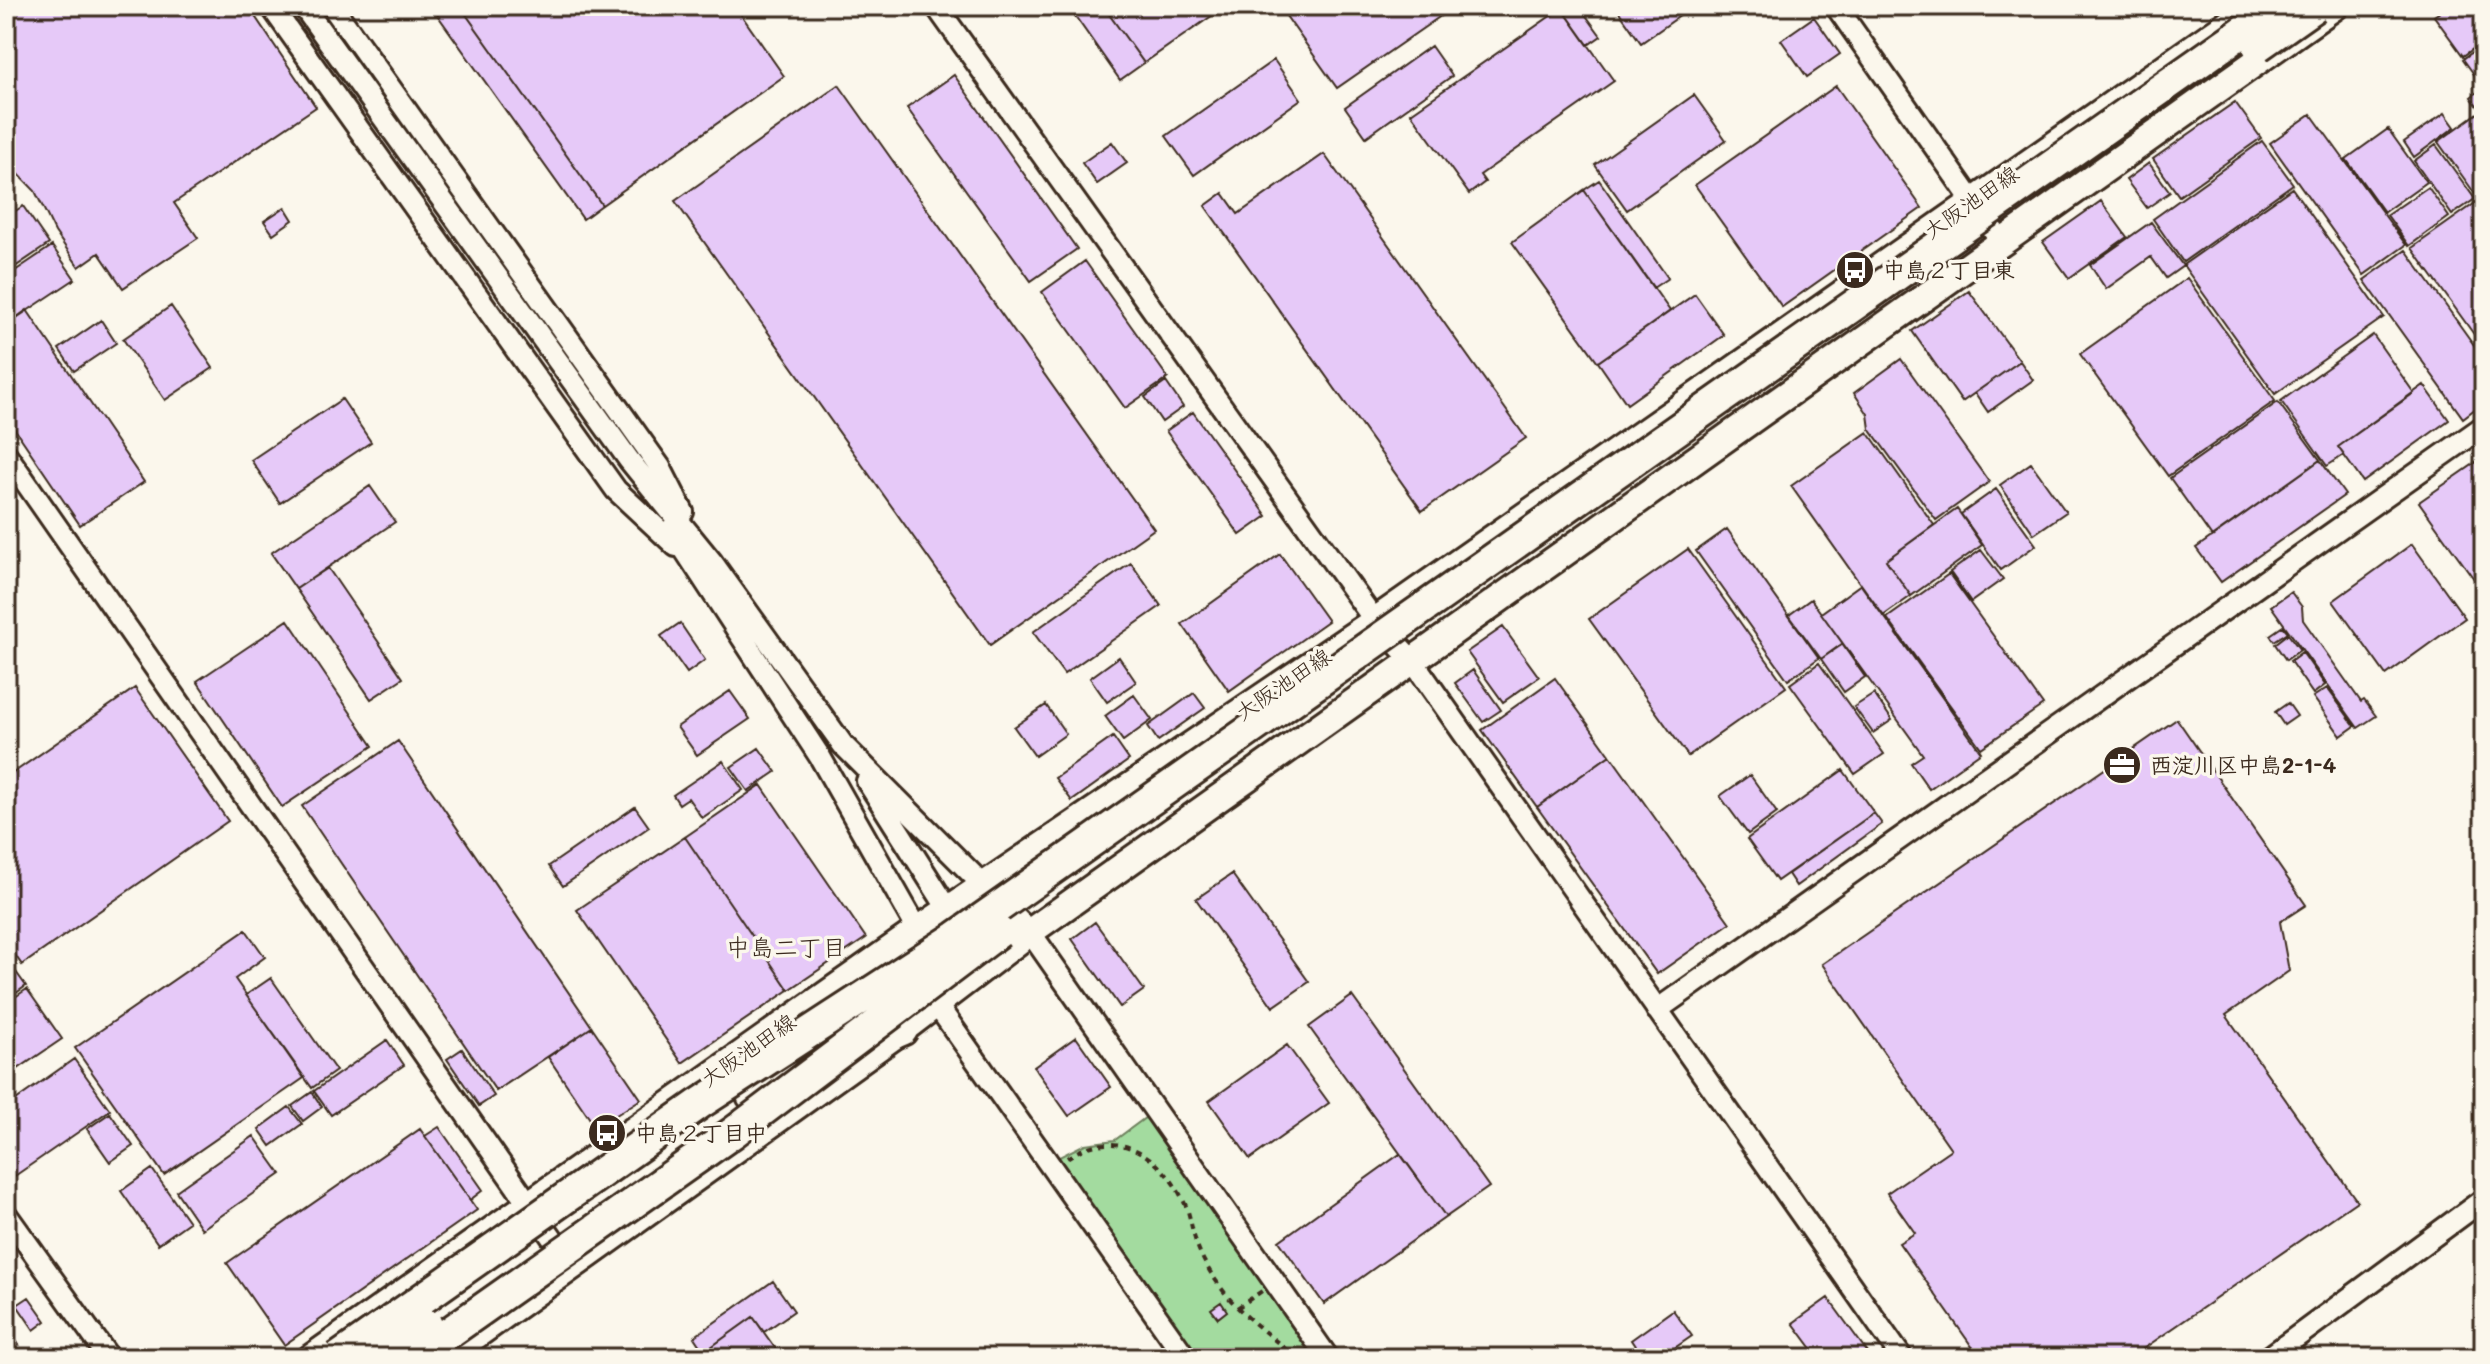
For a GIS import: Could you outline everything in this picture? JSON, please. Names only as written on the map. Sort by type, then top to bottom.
[{"type":"highway","points":[[338,1358],[699,1104],[956,937],[2279,6]]},
{"type":"highway","points":[[413,1358],[734,1132],[973,950],[2315,6]]},
{"type":"highway","points":[[380,1358],[752,1095],[807,1061],[902,1030]]},
{"type":"main road","points":[[444,1358],[937,1005],[1030,932],[2335,6]]},
{"type":"main road","name":"大阪池田線","points":[[311,1358],[918,930],[1375,621],[2247,9]]},
{"type":"street","points":[[271,6],[616,490],[696,554]]},
{"type":"street","points":[[303,6],[696,554],[843,745],[950,908],[958,930],[959,957],[952,981],[937,1005]]},
{"type":"street","points":[[332,6],[660,467],[696,554],[820,757],[918,930],[937,1005],[1186,1358]]},
{"type":"street","points":[[936,6],[1375,621],[1412,660],[1902,1358]]},
{"type":"street","points":[[1836,6],[2002,243]]},
{"type":"street","points":[[1657,1010],[2484,426]]},
{"type":"street","points":[[6,454],[573,1267]]},
{"type":"street","points":[[843,745],[1030,932],[1328,1358]]},
{"type":"street","points":[[2268,1358],[2484,1199]]},
{"type":"street","points":[[6,1214],[109,1358]]},
{"type":"path","points":[[1052,1168],[1075,1153],[1096,1145],[1120,1144],[1153,1160],[1185,1204],[1204,1264],[1237,1308],[1296,1358]]},
{"type":"path","points":[[1237,1308],[1256,1295]]},
{"type":"green space","points":[[1149,1115],[1319,1358],[1198,1358],[1057,1158],[1085,1144],[1115,1140]]},
{"type":"building","points":[[6,6],[248,6],[316,107],[174,203],[198,238],[123,288],[99,253],[79,267],[55,232],[35,191],[8,163],[6,165]]},
{"type":"building","points":[[431,6],[460,6],[602,205],[583,219]]},
{"type":"building","points":[[460,6],[735,6],[784,76],[602,205]]},
{"type":"building","points":[[1068,6],[1103,6],[1144,63],[1120,80]]},
{"type":"building","points":[[1103,6],[1226,6],[1144,63]]},
{"type":"building","points":[[1279,6],[1440,6],[1445,13],[1337,88]]},
{"type":"building","points":[[1579,6],[1601,36],[1588,45],[1562,8]]},
{"type":"building","points":[[1615,6],[1694,6],[1641,43]]},
{"type":"building","points":[[2449,6],[2484,6],[2484,41],[2463,56],[2434,16]]},
{"type":"building","points":[[1562,8],[1614,81],[1480,175],[1485,182],[1469,194],[1411,113]]},
{"type":"building","points":[[1814,17],[1840,54],[1807,77],[1781,40]]},
{"type":"building","points":[[2484,44],[2484,82],[2481,84],[2463,59]]},
{"type":"building","points":[[1431,46],[1452,76],[1366,137],[1345,107]]},
{"type":"building","points":[[1274,60],[1301,99],[1194,175],[1166,136]]},
{"type":"building","points":[[954,75],[1077,249],[1031,281],[907,108]]},
{"type":"building","points":[[839,85],[1154,529],[990,645],[675,201]]},
{"type":"building","points":[[1836,86],[1922,208],[1782,307],[1695,185]]},
{"type":"building","points":[[2484,87],[2484,115],[2471,97]]},
{"type":"building","points":[[1694,95],[1726,140],[1627,210],[1595,165]]},
{"type":"building","points":[[2235,102],[2261,138],[2179,196],[2153,159]]},
{"type":"building","points":[[2445,113],[2455,127],[2414,157],[2404,142]]},
{"type":"building","points":[[2478,113],[2484,121],[2484,194],[2478,198],[2438,142]]},
{"type":"building","points":[[2311,114],[2406,245],[2364,275],[2270,143]]},
{"type":"building","points":[[2388,129],[2426,182],[2384,212],[2346,159]]},
{"type":"building","points":[[2262,141],[2293,184],[2183,262],[2153,219]]},
{"type":"building","points":[[1112,142],[1127,163],[1097,184],[1082,163]]},
{"type":"building","points":[[2436,145],[2475,199],[2452,215],[2414,161]]},
{"type":"building","points":[[1324,154],[1526,438],[1422,511],[1205,206],[1223,193],[1238,214]]},
{"type":"building","points":[[2149,163],[2170,192],[2147,208],[2126,180]]},
{"type":"building","points":[[1599,180],[1668,278],[1653,288],[1584,190]]},
{"type":"building","points":[[2428,187],[2449,217],[2409,246],[2387,215]]},
{"type":"building","points":[[2292,188],[2384,317],[2275,394],[2183,265]]},
{"type":"building","points":[[1584,190],[1670,311],[1598,362],[1512,242]]},
{"type":"building","points":[[2484,197],[2484,336],[2478,340],[2412,248]]},
{"type":"building","points":[[2101,201],[2127,237],[2069,278],[2043,242]]},
{"type":"building","points":[[23,206],[49,244],[6,273],[6,217]]},
{"type":"building","points":[[285,207],[293,220],[273,234],[264,221]]},
{"type":"building","points":[[2151,222],[2183,266],[2166,278],[2151,257],[2106,289],[2090,265]]},
{"type":"building","points":[[52,246],[75,279],[6,325],[6,277]]},
{"type":"building","points":[[2406,250],[2484,359],[2484,402],[2463,418],[2364,280]]},
{"type":"building","points":[[1085,261],[1168,378],[1125,408],[1042,292]]},
{"type":"building","points":[[2187,278],[2275,401],[2168,476],[2080,354]]},
{"type":"building","points":[[1969,291],[2020,361],[1962,402],[1912,331]]},
{"type":"building","points":[[1695,294],[1724,335],[1627,404],[1598,362]]},
{"type":"building","points":[[171,306],[213,368],[165,400],[123,339]]},
{"type":"building","points":[[27,310],[144,482],[80,525],[6,416],[6,325]]},
{"type":"building","points":[[101,320],[116,343],[74,371],[59,349]]},
{"type":"building","points":[[2373,335],[2414,393],[2338,447],[2344,455],[2327,466],[2281,401]]},
{"type":"building","points":[[1901,359],[1989,482],[1936,520],[1870,429],[1868,414],[1854,393]]},
{"type":"building","points":[[2020,361],[2033,380],[1988,412],[1975,393]]},
{"type":"building","points":[[1166,382],[1183,407],[1162,422],[1145,397]]},
{"type":"building","points":[[2424,385],[2449,420],[2363,482],[2338,447]]},
{"type":"building","points":[[342,399],[371,442],[280,503],[251,460]]},
{"type":"building","points":[[2278,402],[2320,460],[2212,537],[2170,478]]},
{"type":"building","points":[[1193,412],[1267,516],[1240,535],[1166,431]]},
{"type":"building","points":[[1868,432],[1934,525],[1886,560],[1911,596],[1883,616],[1791,486]]},
{"type":"building","points":[[2484,457],[2484,593],[2419,502]]},
{"type":"building","points":[[2320,460],[2345,495],[2221,582],[2196,548]]},
{"type":"building","points":[[2031,463],[2066,512],[2034,534],[2000,485]]},
{"type":"building","points":[[370,486],[395,522],[296,589],[271,553]]},
{"type":"building","points":[[1996,489],[2036,545],[2001,570],[1961,514]]},
{"type":"building","points":[[1957,509],[1982,545],[1911,596],[1886,560]]},
{"type":"building","points":[[1727,529],[1819,658],[1788,680],[1696,551]]},
{"type":"building","points":[[2412,544],[2465,618],[2386,675],[2333,601]]},
{"type":"building","points":[[1688,549],[1786,687],[1688,756],[1589,619]]},
{"type":"building","points":[[1981,550],[2003,579],[1971,602],[1950,572]]},
{"type":"building","points":[[1280,554],[1328,621],[1229,691],[1182,624]]},
{"type":"building","points":[[1131,563],[1161,606],[1064,674],[1033,632]]},
{"type":"building","points":[[328,568],[403,678],[371,699],[296,589]]},
{"type":"building","points":[[1949,574],[2043,705],[1981,748],[1887,618]]},
{"type":"building","points":[[1861,584],[1981,752],[1929,789],[1911,763],[1923,755],[1821,613]]},
{"type":"building","points":[[2291,592],[2302,607],[2303,620],[2361,702],[2364,700],[2376,716],[2358,728],[2271,606]]},
{"type":"building","points":[[1811,599],[1843,644],[1821,659],[1789,615]]},
{"type":"building","points":[[288,620],[373,746],[282,807],[197,681]]},
{"type":"building","points":[[680,623],[705,660],[687,673],[661,636]]},
{"type":"building","points":[[2283,626],[2288,632],[2274,641],[2270,635]]},
{"type":"building","points":[[1503,627],[1539,677],[1503,702],[1467,652]]},
{"type":"building","points":[[2288,634],[2300,650],[2286,660],[2275,644]]},
{"type":"building","points":[[1842,644],[1865,677],[1844,692],[1821,659]]},
{"type":"building","points":[[2302,652],[2325,685],[2313,694],[2290,661]]},
{"type":"building","points":[[1119,657],[1136,682],[1107,702],[1090,678]]},
{"type":"building","points":[[1819,663],[1884,754],[1855,774],[1790,684]]},
{"type":"building","points":[[1473,670],[1501,710],[1483,722],[1455,683]]},
{"type":"building","points":[[1555,678],[1610,755],[1537,807],[1482,730]]},
{"type":"building","points":[[135,688],[228,821],[22,965],[6,942],[6,778]]},
{"type":"building","points":[[2327,688],[2355,726],[2341,736],[2313,697]]},
{"type":"building","points":[[730,691],[750,719],[697,755],[677,727]]},
{"type":"building","points":[[1194,693],[1205,708],[1158,741],[1148,726]]},
{"type":"building","points":[[1874,694],[1892,720],[1873,733],[1854,707]]},
{"type":"building","points":[[1134,695],[1152,720],[1123,741],[1105,716]]},
{"type":"building","points":[[2288,703],[2297,716],[2284,725],[2275,712]]},
{"type":"building","points":[[1046,705],[1066,734],[1035,756],[1014,727]]},
{"type":"building","points":[[2177,719],[2306,905],[2280,922],[2289,971],[2226,1015],[2357,1201],[2130,1358],[1980,1358],[1899,1243],[1915,1233],[1887,1193],[1951,1149],[1822,964]]},
{"type":"building","points":[[1113,737],[1129,760],[1072,801],[1055,778]]},
{"type":"building","points":[[398,741],[592,1027],[496,1091],[302,806]]},
{"type":"building","points":[[759,748],[776,772],[748,791],[731,767]]},
{"type":"building","points":[[1610,755],[1730,923],[1657,974],[1537,807]]},
{"type":"building","points":[[723,761],[743,790],[702,818],[688,798],[679,804],[673,795]]},
{"type":"building","points":[[1843,770],[1874,813],[1777,881],[1747,839]]},
{"type":"building","points":[[1750,775],[1777,813],[1748,834],[1720,796]]},
{"type":"building","points":[[761,785],[866,938],[789,990],[685,837]]},
{"type":"building","points":[[635,807],[649,827],[563,886],[549,866]]},
{"type":"building","points":[[1874,813],[1882,824],[1796,886],[1788,874]]},
{"type":"building","points":[[685,837],[789,990],[682,1063],[577,910]]},
{"type":"building","points":[[1232,874],[1309,982],[1273,1007],[1196,899]]},
{"type":"building","points":[[1095,922],[1144,990],[1120,1007],[1072,939]]},
{"type":"building","points":[[246,930],[265,957],[235,979],[304,1078],[164,1175],[75,1048]]},
{"type":"building","points":[[6,958],[26,986],[6,1000]]},
{"type":"building","points":[[271,978],[336,1071],[312,1088],[246,995]]},
{"type":"building","points":[[27,989],[62,1039],[6,1077],[6,1003]]},
{"type":"building","points":[[1352,996],[1489,1187],[1446,1217],[1309,1027]]},
{"type":"building","points":[[592,1027],[641,1099],[596,1128],[548,1057]]},
{"type":"building","points":[[1076,1037],[1111,1087],[1069,1116],[1034,1067]]},
{"type":"building","points":[[387,1040],[404,1065],[331,1115],[314,1091]]},
{"type":"building","points":[[1287,1045],[1329,1103],[1250,1159],[1209,1101]]},
{"type":"building","points":[[462,1049],[494,1096],[479,1106],[447,1059]]},
{"type":"building","points":[[74,1059],[110,1110],[9,1180],[6,1176],[6,1107]]},
{"type":"building","points":[[312,1092],[322,1107],[303,1121],[292,1106]]},
{"type":"building","points":[[289,1107],[302,1124],[271,1146],[259,1129]]},
{"type":"building","points":[[110,1113],[133,1146],[110,1162],[87,1129]]},
{"type":"building","points":[[439,1127],[483,1190],[470,1200],[425,1136]]},
{"type":"building","points":[[420,1129],[477,1210],[284,1345],[227,1263]]},
{"type":"building","points":[[254,1136],[281,1174],[202,1229],[176,1191]]},
{"type":"building","points":[[1400,1154],[1446,1217],[1324,1304],[1279,1241]]},
{"type":"building","points":[[152,1169],[189,1222],[158,1244],[121,1191]]},
{"type":"building","points":[[773,1281],[794,1311],[764,1332],[753,1317],[704,1352],[694,1337]]},
{"type":"building","points":[[29,1297],[46,1321],[34,1330],[17,1305]]},
{"type":"building","points":[[1828,1298],[1868,1353],[1861,1358],[1819,1358],[1793,1323]]},
{"type":"building","points":[[1221,1302],[1227,1311],[1218,1318],[1211,1309]]},
{"type":"building","points":[[1673,1310],[1692,1336],[1660,1358],[1643,1358],[1631,1340]]},
{"type":"building","points":[[753,1317],[782,1358],[696,1358],[704,1352]]},
{"type":"building","points":[[6,1326],[19,1345],[9,1352],[6,1348]]},
{"type":"place","name":"中島２丁目東","points":[[1855,270]]},
{"type":"place","name":"西淀川区中島2-1-4","points":[[2122,765]]},
{"type":"place","name":"中島２丁目中","points":[[607,1133]]},
{"type":"district","name":"中島二丁目","points":[[786,948]]}]
